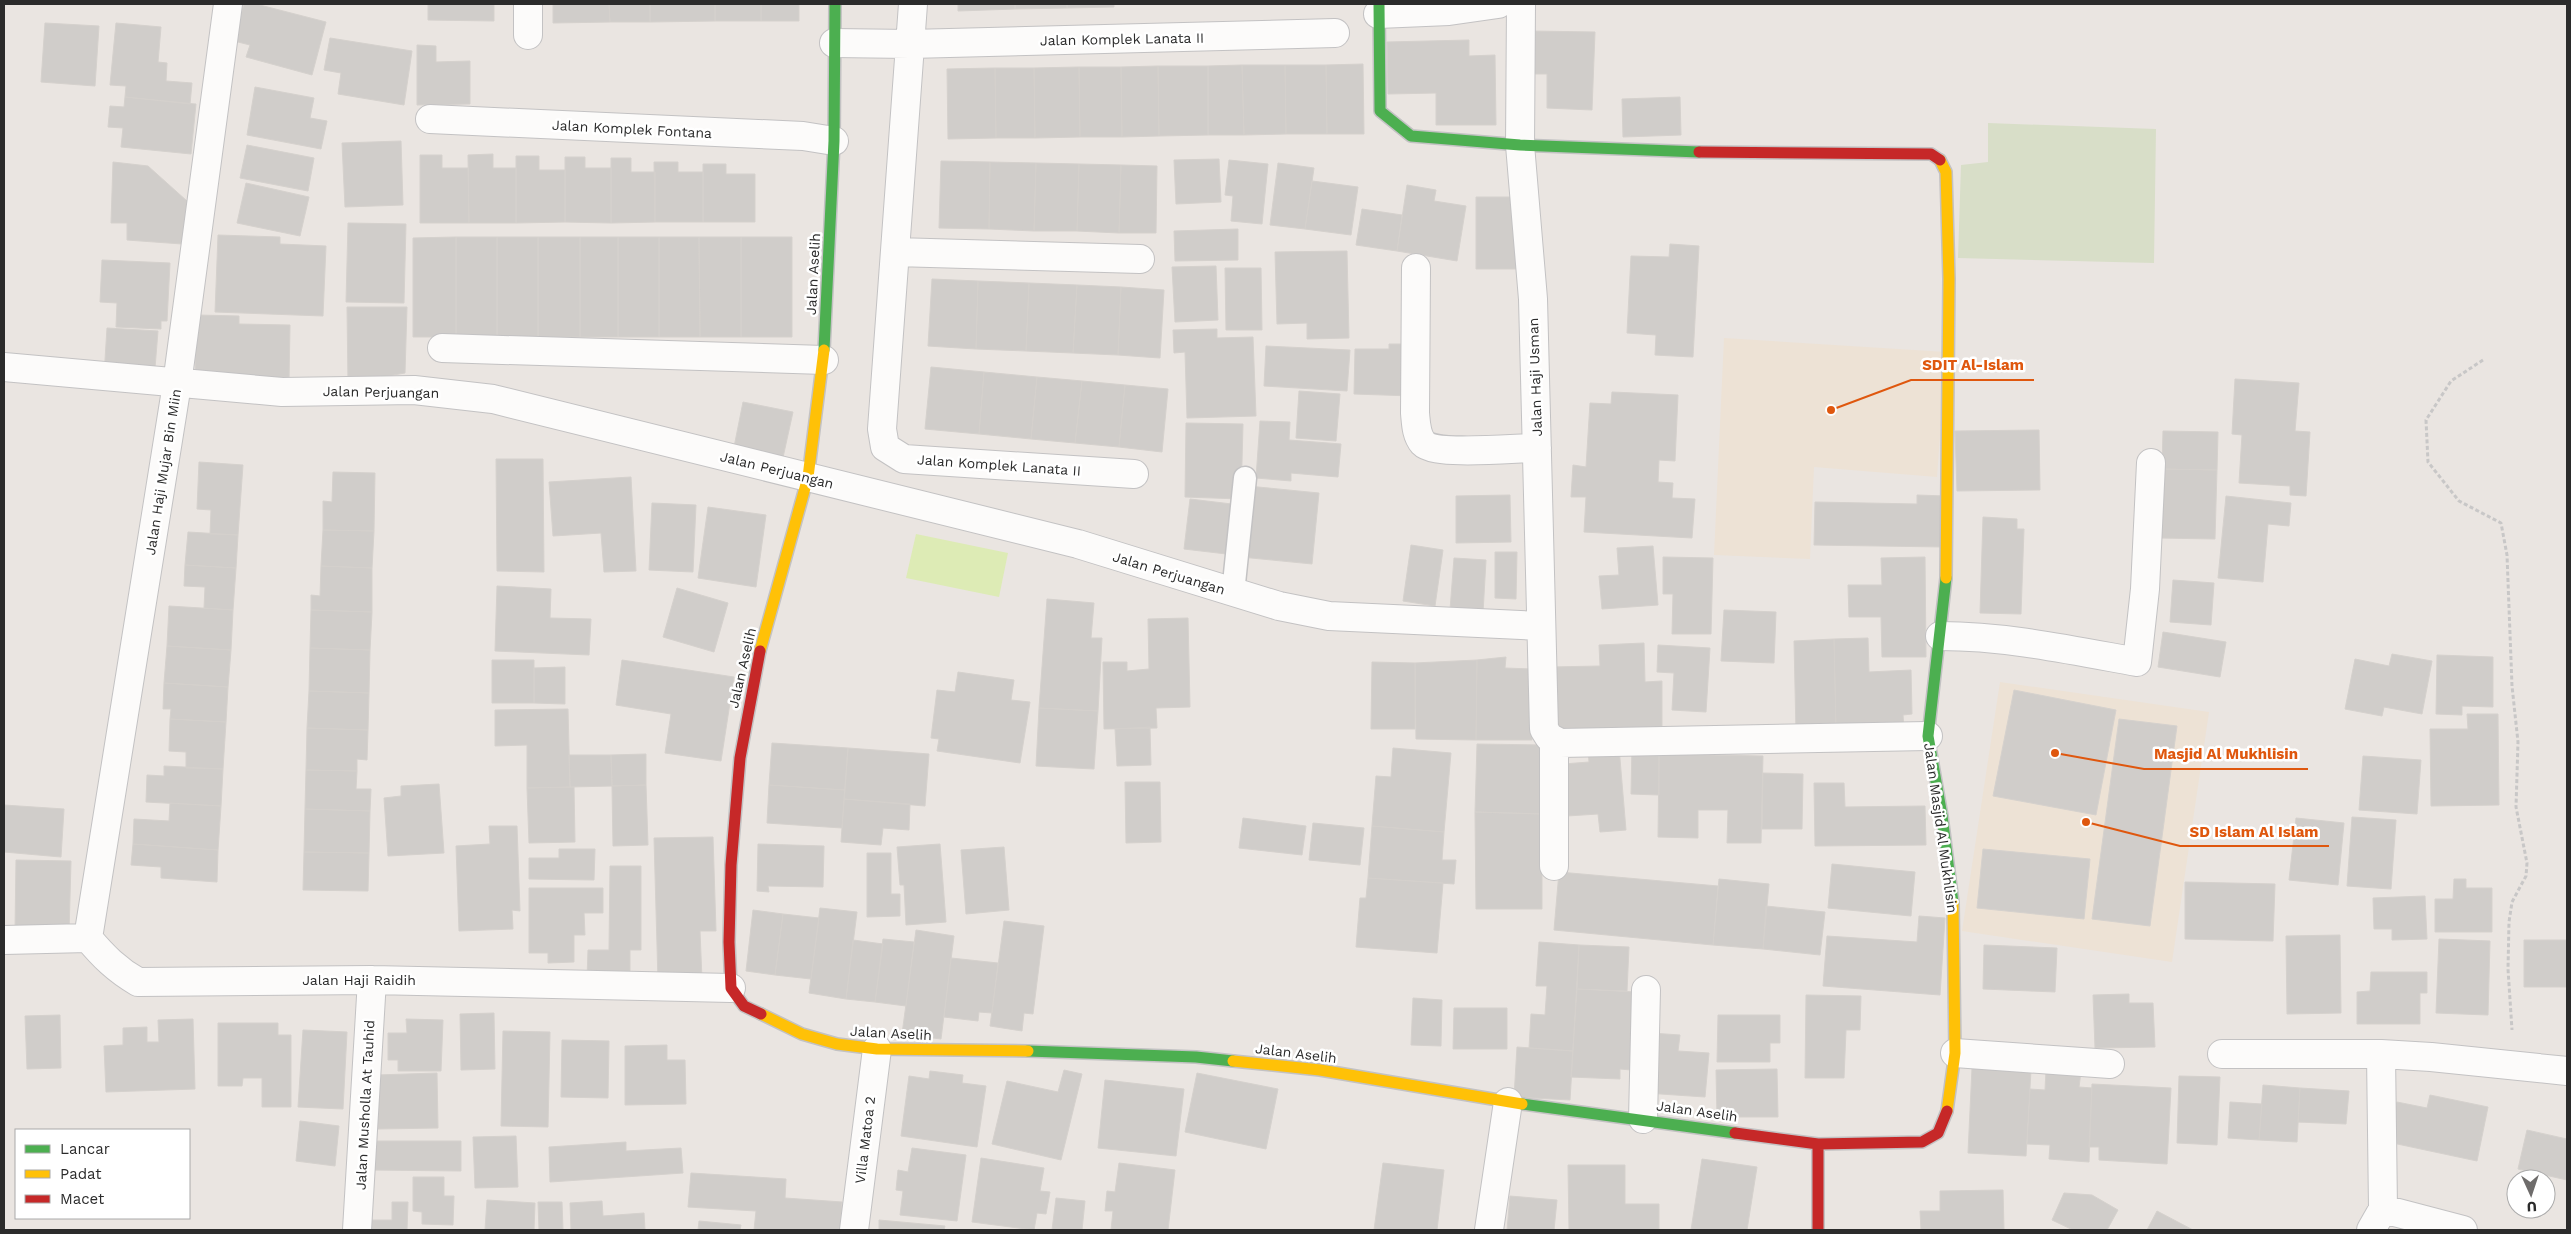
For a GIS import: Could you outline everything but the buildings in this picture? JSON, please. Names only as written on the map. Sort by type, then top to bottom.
[{"type":"street","name":"Jalan Haji Mujar Bin Miin","points":[[88,938],[176,384],[228,4]]},
{"type":"street","points":[[528,4],[528,35]]},
{"type":"street","name":"Jalan Aselih","points":[[835,4],[834,141],[824,360],[808,477],[759,654],[742,749],[731,865],[729,942],[731,988],[744,1006],[802,1034],[837,1044],[877,1049],[1090,1052],[1196,1057],[1320,1070],[1508,1102],[1643,1118],[1818,1144]]},
{"type":"street","name":"Jalan Komplek Lanata II","points":[[913,4],[882,430],[885,447],[904,459],[1134,474]]},
{"type":"street","points":[[1498,4],[1448,11],[1379,16],[1380,111],[1411,136],[1520,145],[1723,153],[1931,154],[1939,158],[1946,172],[1950,279],[1948,564],[1928,736]]},
{"type":"street","name":"Jalan Haji Usman","points":[[1521,4],[1520,145],[1533,299],[1544,729],[1557,742]]},
{"type":"street","name":"Jalan Komplek Lanata II","points":[[834,43],[910,44],[1335,33]]},
{"type":"street","name":"Jalan Komplek Fontana","points":[[430,119],[803,136],[834,141]]},
{"type":"street","points":[[895,252],[1140,259]]},
{"type":"street","points":[[1416,268],[1415,413],[1418,436],[1431,448],[1448,450],[1537,448]]},
{"type":"street","points":[[442,348],[824,360]]},
{"type":"street","name":"Jalan Perjuangan","points":[[4,367],[176,384],[282,392],[414,390],[493,399],[1078,544],[1278,606],[1329,616],[1541,626]]},
{"type":"street","points":[[1940,636],[1978,636],[2054,646],[2136,662],[2145,589],[2151,463]]},
{"type":"street","name":"Jalan Masjid Al Mukhlisin","points":[[1557,742],[1928,736],[1942,816],[1954,913],[1955,1052],[1946,1118],[1938,1133],[1922,1142],[1818,1144]]},
{"type":"street","points":[[1554,866],[1557,742]]},
{"type":"street","points":[[4,940],[88,938]]},
{"type":"street","name":"Jalan Haji Raidih","points":[[88,938],[106,960],[122,973],[138,982],[372,980],[731,988]]},
{"type":"street","name":"Jalan Musholla At Tauhid","points":[[358,1230],[372,980]]},
{"type":"street","points":[[1643,1118],[1646,990]]},
{"type":"street","name":"Villa Matoa 2","points":[[854,1230],[877,1049]]},
{"type":"street","points":[[1955,1052],[2110,1064]]},
{"type":"street","points":[[2222,1054],[2382,1054],[2567,1071]]},
{"type":"street","points":[[2382,1054],[2377,1220],[2463,1230]]},
{"type":"street","points":[[1489,1230],[1508,1102]]},
{"type":"street","points":[[1818,1144],[1818,1230]]},
{"type":"lane","points":[[1233,593],[1245,478]]},
{"type":"path","points":[[2483,360],[2451,381],[2426,420],[2428,462],[2460,501],[2501,522],[2507,555],[2512,686],[2518,742],[2516,807],[2528,863],[2526,876],[2512,902],[2509,922],[2508,969],[2514,1066]]},
{"type":"shaded area","points":[[1724,338],[1946,352],[1937,477],[1814,467],[1810,559],[1714,555]]},
{"type":"shaded area","points":[[2000,682],[2209,712],[2172,962],[1962,931]]},
{"type":"green space","points":[[1988,123],[2156,129],[2154,263],[1958,258],[1961,165],[1988,162]]},
{"type":"green space","points":[[916,534],[1008,553],[999,597],[906,578]]},
{"type":"traffic: fast","points":[[824,350],[834,141],[835,4]]},
{"type":"traffic: fast","points":[[1379,4],[1380,111],[1411,136],[1520,145],[1699,152]]},
{"type":"traffic: fast","points":[[1946,578],[1928,736],[1942,816],[1953,903]]},
{"type":"traffic: fast","points":[[1028,1051],[1196,1057],[1233,1061]]},
{"type":"traffic: fast","points":[[1522,1104],[1735,1133]]},
{"type":"traffic: slow","points":[[1940,160],[1946,172],[1949,279],[1946,578]]},
{"type":"traffic: slow","points":[[760,651],[808,477],[824,350]]},
{"type":"traffic: slow","points":[[1947,1111],[1955,1053],[1953,903]]},
{"type":"traffic: slow","points":[[761,1014],[802,1034],[837,1044],[877,1049],[1028,1051]]},
{"type":"traffic: slow","points":[[1233,1061],[1320,1070],[1522,1104]]},
{"type":"traffic: jam","points":[[1699,152],[1931,154],[1940,160]]},
{"type":"traffic: jam","points":[[760,651],[740,758],[731,865],[729,942],[731,988],[744,1006],[761,1014]]},
{"type":"traffic: jam","points":[[1818,1144],[1922,1142],[1938,1133],[1947,1111]]},
{"type":"traffic: jam","points":[[1735,1133],[1818,1144],[1818,1230]]},
{"type":"place","name":"SDIT Al-Islam","points":[[1831,410]]},
{"type":"place","name":"Masjid Al Mukhlisin","points":[[2055,753]]},
{"type":"place","name":"SD Islam Al Islam","points":[[2086,822]]}]
